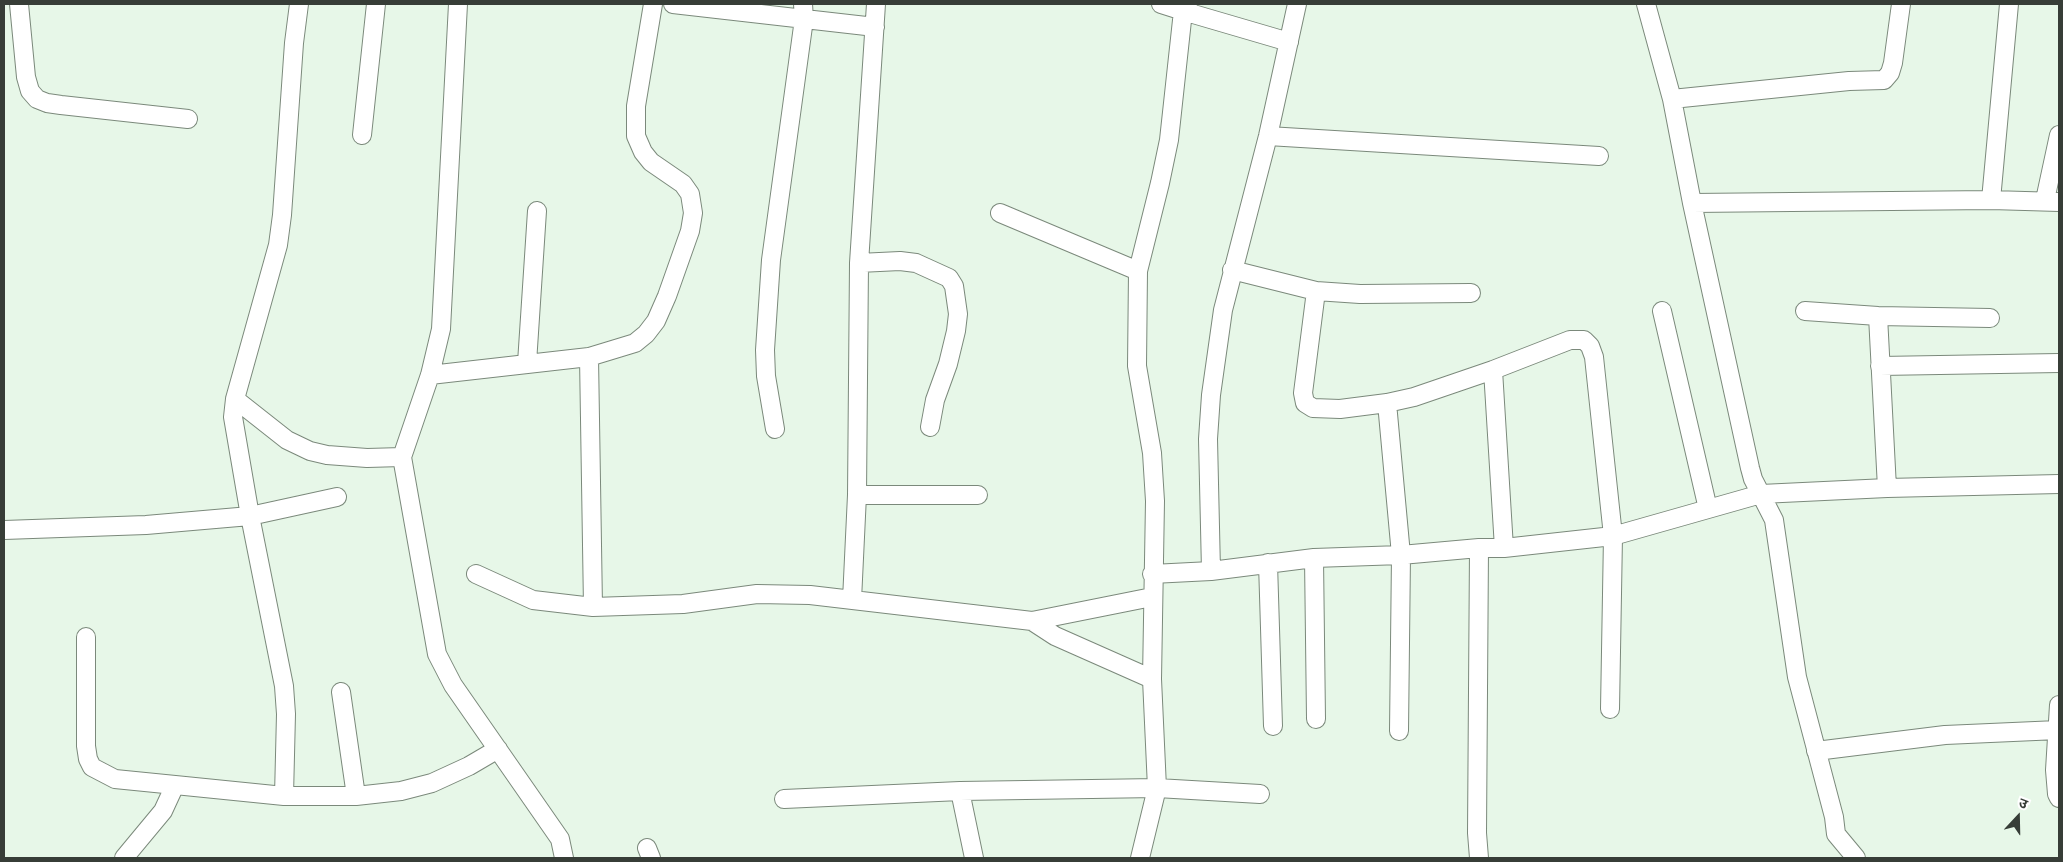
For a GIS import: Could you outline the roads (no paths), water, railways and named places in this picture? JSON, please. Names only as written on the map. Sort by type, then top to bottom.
[{"type":"street","points":[[19,4],[26,77],[30,91],[37,99],[54,104],[188,119]]},
{"type":"street","points":[[284,796],[286,714],[284,686],[250,516],[233,417],[235,399],[278,245],[285,187],[294,43],[299,4]]},
{"type":"street","points":[[362,135],[376,4]]},
{"type":"street","points":[[458,4],[441,329],[430,375],[402,457],[437,654],[453,685],[560,839],[564,858]]},
{"type":"street","points":[[430,375],[589,357],[635,343],[646,334],[656,321],[690,231],[693,213],[690,194],[684,184],[651,162],[643,152],[636,136],[636,106],[654,4]]},
{"type":"street","points":[[673,4],[803,11],[875,27]]},
{"type":"street","points":[[852,600],[857,495],[859,263],[876,4]]},
{"type":"street","points":[[1161,4],[1185,7],[1289,42]]},
{"type":"street","points":[[1211,571],[1208,439],[1211,395],[1223,310],[1268,136],[1298,4]]},
{"type":"street","points":[[1646,4],[1672,99],[1692,203],[1750,468],[1774,520],[1797,677],[1834,817],[1841,858]]},
{"type":"street","points":[[1672,99],[1849,81],[1884,80],[1890,73],[1893,63],[1901,4]]},
{"type":"street","points":[[1991,200],[2009,4]]},
{"type":"street","points":[[1140,858],[1157,788],[1152,679],[1152,574],[1155,501],[1153,463],[1137,366],[1138,271],[1160,183],[1168,140],[1185,7]]},
{"type":"street","points":[[775,429],[766,376],[765,350],[771,260],[803,11]]},
{"type":"street","points":[[1692,203],[2052,201],[2059,135]]},
{"type":"street","points":[[1268,136],[1599,156]]},
{"type":"street","points":[[527,363],[537,211]]},
{"type":"street","points":[[1000,214],[1138,271]]},
{"type":"street","points":[[859,263],[900,261],[916,263],[949,278],[954,286],[958,314],[956,332],[948,364],[935,400],[930,427]]},
{"type":"street","points":[[1232,270],[1316,290],[1360,294],[1471,293]]},
{"type":"street","points":[[1316,290],[1304,385],[1305,403],[1313,408],[1340,409],[1387,403],[1414,397],[1493,370],[1570,340],[1584,340],[1590,346],[1594,357],[1613,536],[1610,709]]},
{"type":"street","points":[[1662,311],[1708,509]]},
{"type":"street","points":[[1806,311],[1878,316],[1990,318]]},
{"type":"street","points":[[1878,316],[1887,488]]},
{"type":"street","points":[[589,357],[593,607]]},
{"type":"street","points":[[1880,366],[2059,363]]},
{"type":"street","points":[[1493,370],[1504,548]]},
{"type":"street","points":[[235,399],[287,440],[310,451],[327,455],[367,458],[402,457]]},
{"type":"street","points":[[1387,403],[1401,555],[1398,732]]},
{"type":"street","points":[[1152,574],[1211,571],[1314,558],[1401,555],[1479,548],[1504,548],[1613,536],[1761,494],[1887,488],[2059,484]]},
{"type":"street","points":[[857,495],[978,495]]},
{"type":"street","points":[[4,530],[146,525],[250,516],[337,497]]},
{"type":"street","points":[[1479,548],[1477,833],[1479,858]]},
{"type":"street","points":[[1314,558],[1316,719]]},
{"type":"street","points":[[1268,563],[1273,726]]},
{"type":"street","points":[[476,574],[533,600],[593,607],[683,604],[757,594],[810,595],[1032,621],[1152,597]]},
{"type":"street","points":[[1032,621],[1054,636],[1152,679]]},
{"type":"street","points":[[86,637],[86,746],[88,759],[92,767],[115,778],[284,796],[356,796],[401,791],[432,783],[469,766],[498,749]]},
{"type":"street","points":[[342,692],[356,796]]},
{"type":"street","points":[[2059,705],[2055,770],[2059,798]]},
{"type":"street","points":[[1816,751],[1945,735],[2058,730]]},
{"type":"street","points":[[124,858],[163,811],[175,785]]},
{"type":"street","points":[[784,799],[960,791],[1157,788],[1260,794]]},
{"type":"street","points":[[960,791],[974,858]]},
{"type":"street","points":[[1836,834],[1856,858]]}]
